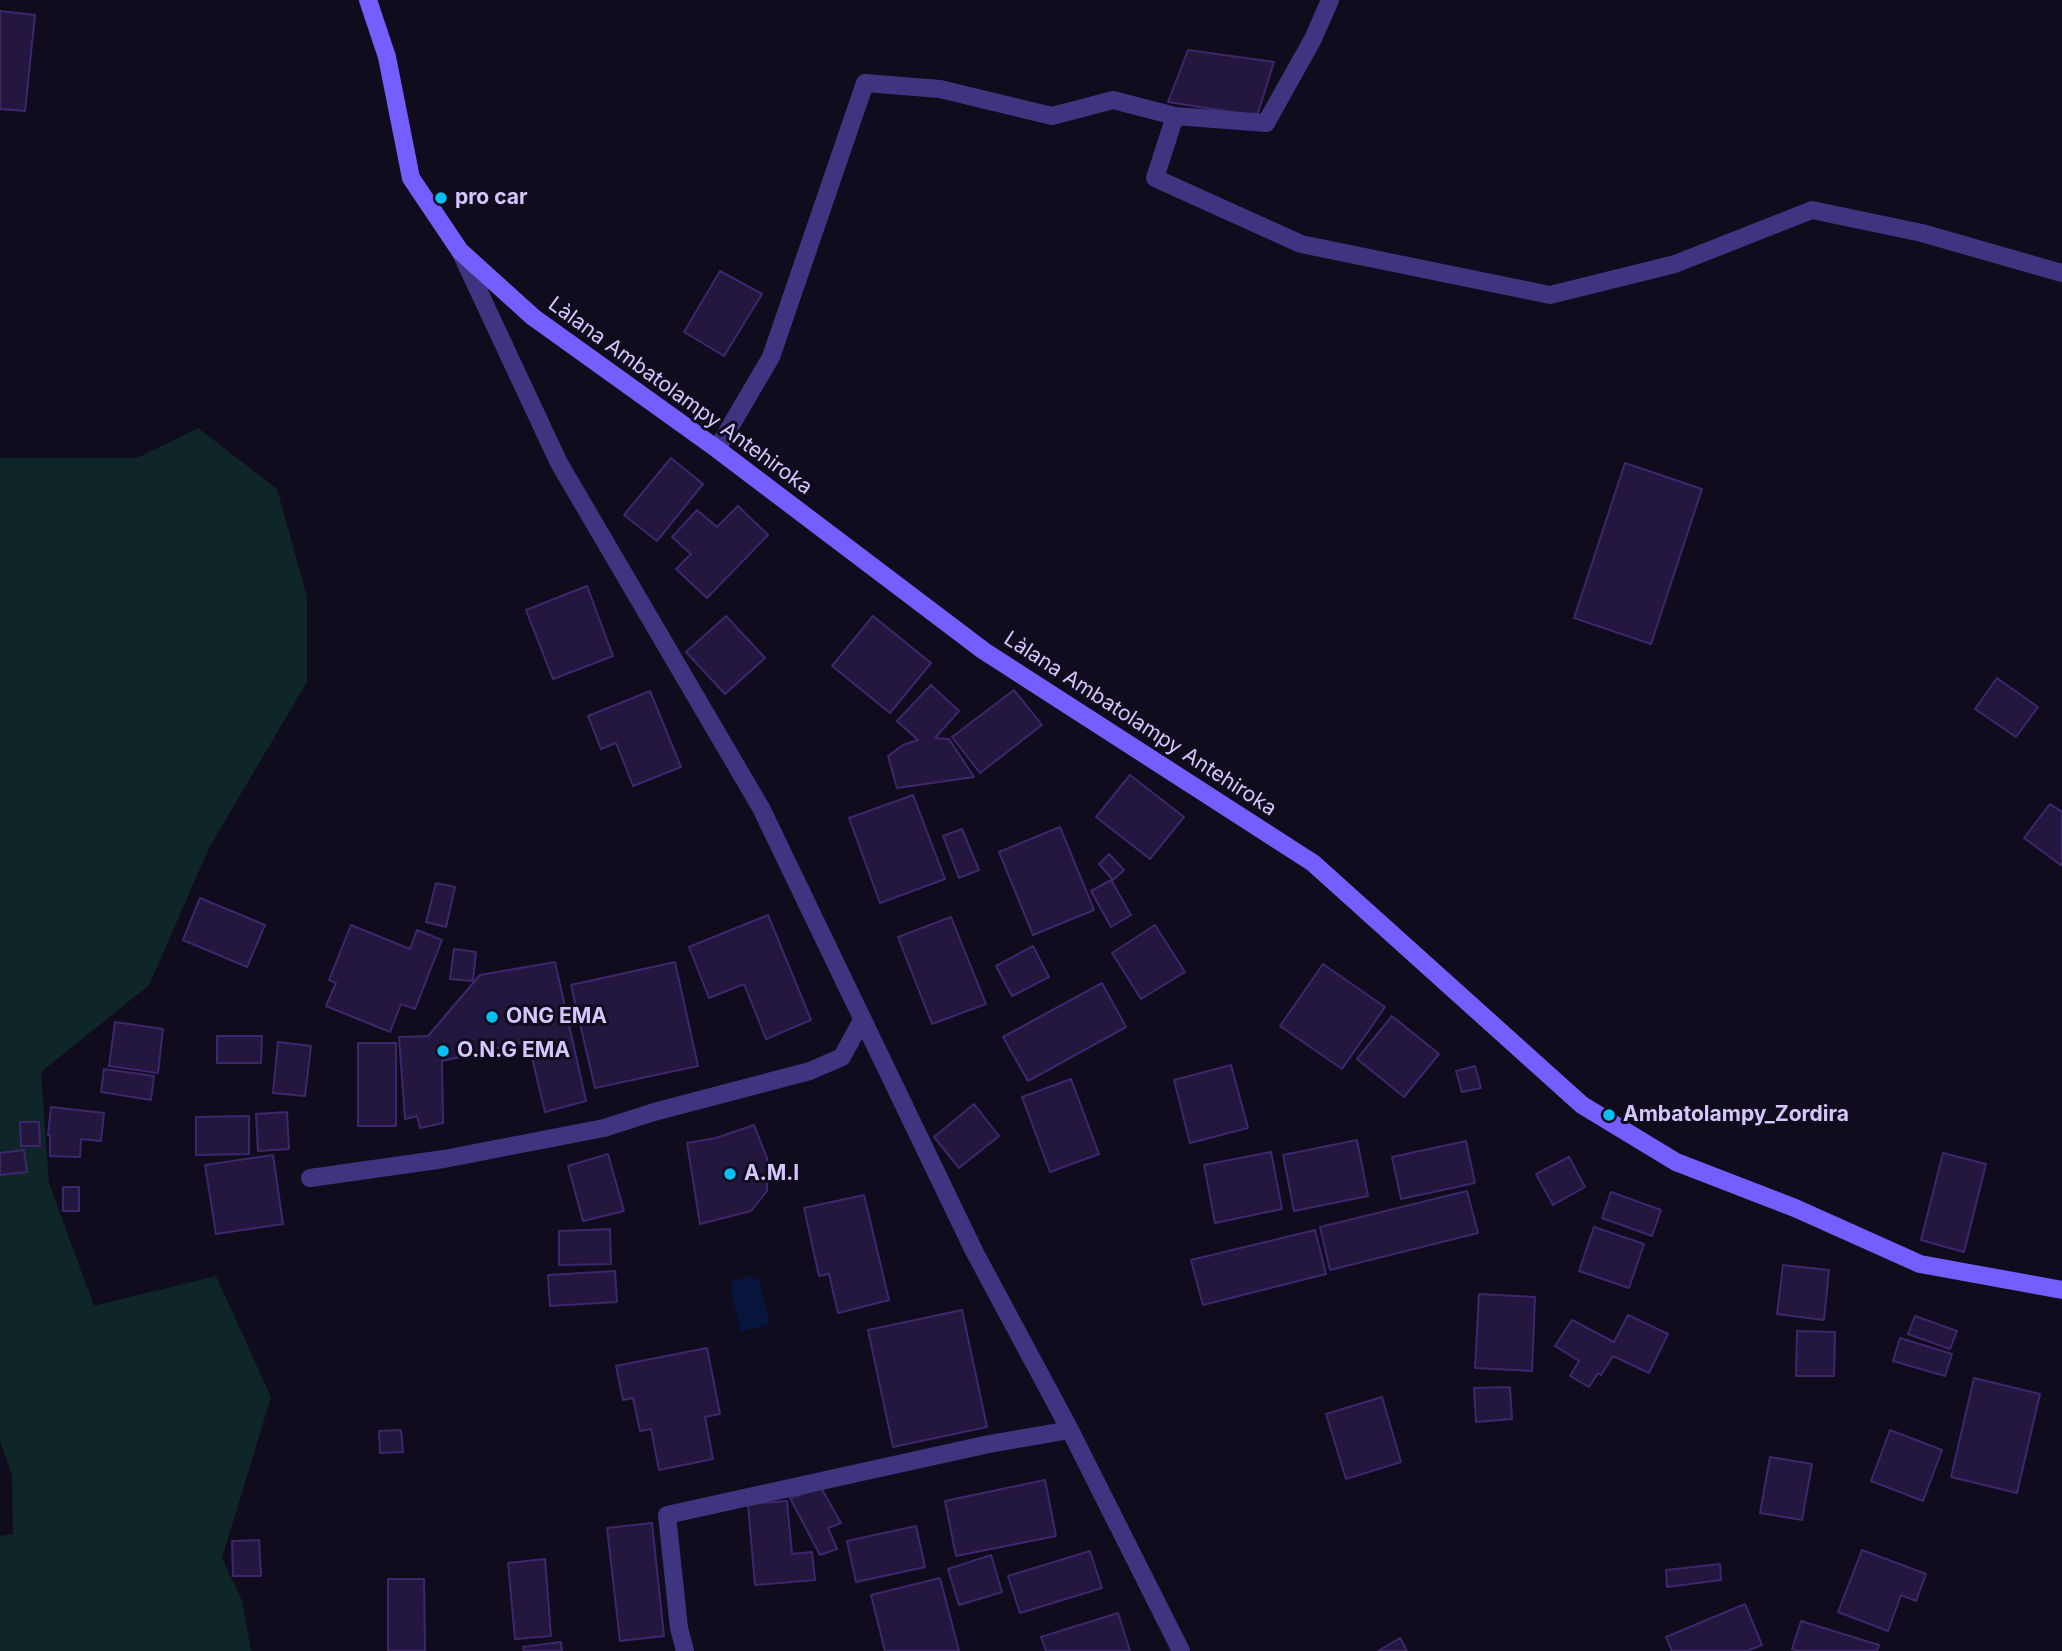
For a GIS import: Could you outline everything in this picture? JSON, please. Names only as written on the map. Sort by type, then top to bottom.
[{"type":"street","name":"Làlana Ambatolampy Antehiroka","points":[[368,0],[387,57],[411,178],[460,251],[533,317],[717,449],[984,651],[1313,863],[1581,1105],[1676,1162],[1795,1208],[1920,1264],[2062,1290]]},
{"type":"street","points":[[717,449],[771,357],[864,83],[940,89],[1052,116],[1113,100],[1175,116],[1266,123],[1313,39],[1330,0]]},
{"type":"street","points":[[1175,116],[1155,178],[1301,244],[1550,295],[1675,264],[1812,211],[1922,233],[2062,273]]},
{"type":"street","points":[[460,251],[559,463],[761,808],[974,1251],[1070,1430],[1181,1651]]},
{"type":"street","points":[[310,1178],[444,1159],[604,1128],[810,1071],[842,1057],[862,1020]]},
{"type":"street","points":[[685,1651],[679,1628],[667,1515],[989,1444],[1070,1430]]},
{"type":"green space","points":[[198,428],[277,489],[307,597],[307,682],[210,846],[149,985],[41,1072],[49,1183],[94,1306],[216,1276],[271,1397],[222,1558],[242,1601],[251,1651],[0,1651],[0,1536],[13,1534],[12,1475],[0,1441],[0,458],[137,458]]},
{"type":"water","points":[[749,1276],[759,1280],[770,1324],[741,1332],[730,1288],[734,1280]]},
{"type":"building","points":[[0,11],[35,15],[25,111],[0,109]]},
{"type":"building","points":[[1188,50],[1274,62],[1257,116],[1168,102]]},
{"type":"building","points":[[720,271],[762,294],[724,356],[684,332]]},
{"type":"building","points":[[671,458],[703,484],[657,541],[624,515]]},
{"type":"building","points":[[1625,463],[1702,489],[1651,644],[1574,618]]},
{"type":"building","points":[[738,506],[768,535],[707,598],[676,569],[691,554],[672,537],[697,510],[717,527]]},
{"type":"building","points":[[587,586],[613,656],[553,679],[526,610]]},
{"type":"building","points":[[726,616],[765,658],[725,694],[686,652]]},
{"type":"building","points":[[873,616],[931,663],[890,713],[832,666]]},
{"type":"building","points":[[1997,678],[2038,707],[2016,737],[1975,709]]},
{"type":"building","points":[[931,685],[959,711],[935,738],[949,739],[974,777],[897,788],[888,756],[903,745],[918,740],[897,721]]},
{"type":"building","points":[[1014,690],[1042,725],[980,773],[952,737]]},
{"type":"building","points":[[650,691],[681,767],[633,786],[616,743],[601,749],[588,716]]},
{"type":"building","points":[[1130,775],[1184,817],[1150,859],[1096,817]]},
{"type":"building","points":[[913,795],[945,879],[880,903],[849,818]]},
{"type":"building","points":[[2050,804],[2062,812],[2062,866],[2024,838]]},
{"type":"building","points":[[1060,827],[1094,910],[1033,935],[999,852]]},
{"type":"building","points":[[962,829],[979,870],[959,878],[943,836]]},
{"type":"building","points":[[1109,854],[1124,870],[1113,880],[1099,864]]},
{"type":"building","points":[[1111,880],[1131,915],[1111,927],[1091,891]]},
{"type":"building","points":[[436,883],[455,887],[446,927],[426,922]]},
{"type":"building","points":[[200,898],[265,925],[247,967],[183,940]]},
{"type":"building","points":[[768,915],[811,1020],[766,1039],[744,984],[709,998],[689,947]]},
{"type":"building","points":[[951,917],[986,1004],[932,1024],[898,937]]},
{"type":"building","points":[[351,925],[410,949],[417,930],[442,940],[415,1009],[401,1004],[390,1032],[326,1006],[336,983],[329,980]]},
{"type":"building","points":[[1155,925],[1185,972],[1141,999],[1112,953]]},
{"type":"building","points":[[1033,946],[1049,977],[1012,996],[996,966]]},
{"type":"building","points":[[454,949],[476,952],[473,981],[450,979]]},
{"type":"building","name":"O.N.G EMA","points":[[555,962],[586,1101],[545,1112],[528,1041],[442,1061],[443,1123],[420,1128],[417,1116],[405,1119],[399,1037],[428,1036],[480,975]]},
{"type":"building","points":[[675,962],[698,1066],[595,1088],[571,985]]},
{"type":"building","points":[[1323,964],[1385,1007],[1342,1069],[1280,1026]]},
{"type":"building","points":[[1102,983],[1126,1027],[1028,1081],[1003,1037]]},
{"type":"building","points":[[1392,1016],[1439,1054],[1404,1097],[1357,1059]]},
{"type":"building","points":[[115,1022],[163,1029],[158,1073],[109,1066]]},
{"type":"building","points":[[217,1036],[262,1036],[261,1063],[217,1063]]},
{"type":"building","points":[[278,1042],[311,1046],[305,1096],[273,1093]]},
{"type":"building","points":[[358,1043],[396,1043],[396,1126],[358,1126]]},
{"type":"building","points":[[1231,1065],[1248,1128],[1190,1143],[1174,1080]]},
{"type":"building","points":[[1475,1066],[1481,1088],[1462,1092],[1456,1071]]},
{"type":"building","points":[[104,1069],[154,1076],[151,1100],[101,1092]]},
{"type":"building","points":[[1071,1079],[1099,1154],[1050,1172],[1022,1097]]},
{"type":"building","points":[[974,1104],[999,1136],[959,1168],[934,1137]]},
{"type":"building","points":[[51,1107],[104,1113],[101,1141],[81,1139],[80,1157],[50,1156],[48,1135]]},
{"type":"building","points":[[287,1112],[289,1149],[258,1151],[256,1114]]},
{"type":"building","points":[[249,1116],[249,1154],[196,1155],[196,1117]]},
{"type":"building","points":[[20,1122],[39,1122],[40,1146],[21,1146]]},
{"type":"building","name":"A.M.I","points":[[754,1125],[767,1158],[767,1191],[751,1211],[700,1224],[687,1143],[716,1138]]},
{"type":"building","points":[[1357,1140],[1368,1196],[1294,1211],[1283,1155]]},
{"type":"building","points":[[1466,1141],[1475,1183],[1401,1199],[1392,1157]]},
{"type":"building","points":[[24,1150],[27,1172],[0,1175],[0,1153]]},
{"type":"building","points":[[1271,1152],[1282,1209],[1215,1223],[1204,1165]]},
{"type":"building","points":[[1943,1153],[1986,1164],[1964,1252],[1921,1240]]},
{"type":"building","points":[[608,1154],[624,1211],[583,1221],[568,1166]]},
{"type":"building","points":[[273,1155],[283,1224],[216,1234],[205,1165]]},
{"type":"building","points":[[1569,1157],[1585,1187],[1553,1205],[1536,1174]]},
{"type":"building","points":[[63,1187],[79,1187],[79,1211],[63,1211]]},
{"type":"building","points":[[1467,1191],[1478,1233],[1330,1270],[1320,1227]]},
{"type":"building","points":[[1611,1192],[1661,1210],[1652,1236],[1602,1218]]},
{"type":"building","points":[[864,1195],[889,1300],[838,1313],[829,1274],[819,1276],[804,1208]]},
{"type":"building","points":[[1594,1227],[1644,1244],[1629,1288],[1579,1271]]},
{"type":"building","points":[[610,1229],[611,1264],[559,1265],[559,1231]]},
{"type":"building","points":[[1315,1230],[1326,1274],[1203,1305],[1191,1260]]},
{"type":"building","points":[[1783,1265],[1829,1270],[1824,1320],[1777,1314]]},
{"type":"building","points":[[615,1271],[617,1302],[550,1306],[548,1275]]},
{"type":"building","points":[[1479,1294],[1535,1297],[1532,1371],[1475,1368]]},
{"type":"building","points":[[962,1310],[987,1427],[893,1447],[868,1330]]},
{"type":"building","points":[[1628,1315],[1668,1334],[1649,1373],[1613,1356],[1601,1375],[1598,1373],[1589,1387],[1570,1376],[1579,1361],[1555,1346],[1572,1320],[1614,1342]]},
{"type":"building","points":[[1915,1316],[1957,1331],[1950,1349],[1908,1334]]},
{"type":"building","points":[[1797,1331],[1835,1332],[1834,1376],[1796,1376]]},
{"type":"building","points":[[1900,1338],[1952,1354],[1945,1376],[1893,1361]]},
{"type":"building","points":[[707,1348],[720,1414],[705,1417],[713,1459],[659,1470],[651,1429],[640,1431],[633,1398],[623,1400],[616,1366]]},
{"type":"building","points":[[1974,1378],[2040,1394],[2017,1493],[1951,1477]]},
{"type":"building","points":[[1510,1387],[1512,1419],[1476,1422],[1474,1388]]},
{"type":"building","points":[[1382,1397],[1401,1462],[1346,1479],[1326,1414]]},
{"type":"building","points":[[401,1430],[403,1452],[380,1453],[379,1431]]},
{"type":"building","points":[[1890,1430],[1942,1450],[1923,1501],[1871,1481]]},
{"type":"building","points":[[1770,1457],[1812,1464],[1802,1520],[1760,1513]]},
{"type":"building","points":[[1045,1480],[1056,1536],[956,1556],[945,1501]]},
{"type":"building","points":[[821,1488],[841,1523],[828,1528],[837,1549],[820,1555],[790,1498]]},
{"type":"building","points":[[787,1501],[792,1554],[812,1552],[815,1580],[755,1585],[748,1504]]},
{"type":"building","points":[[652,1523],[664,1636],[620,1641],[607,1528]]},
{"type":"building","points":[[916,1526],[925,1567],[856,1582],[847,1541]]},
{"type":"building","points":[[259,1540],[261,1576],[233,1576],[232,1541]]},
{"type":"building","points":[[1862,1550],[1926,1574],[1916,1601],[1901,1595],[1888,1631],[1838,1612]]},
{"type":"building","points":[[1090,1551],[1102,1588],[1020,1613],[1008,1576]]},
{"type":"building","points":[[991,1555],[1002,1592],[959,1605],[948,1569]]},
{"type":"building","points":[[545,1559],[551,1636],[515,1639],[508,1563]]},
{"type":"building","points":[[1720,1564],[1721,1580],[1667,1587],[1666,1570]]},
{"type":"building","points":[[940,1578],[959,1651],[885,1651],[871,1595]]},
{"type":"building","points":[[388,1579],[424,1579],[425,1651],[388,1651]]},
{"type":"building","points":[[1745,1604],[1762,1645],[1747,1651],[1672,1651],[1666,1637]]},
{"type":"building","points":[[1118,1613],[1130,1651],[1046,1651],[1041,1637]]},
{"type":"building","points":[[1801,1621],[1879,1645],[1877,1651],[1792,1649]]},
{"type":"building","points":[[1400,1638],[1407,1651],[1378,1651]]},
{"type":"building","points":[[561,1642],[562,1651],[524,1651],[523,1647]]},
{"type":"place","name":"pro car","points":[[441,198]]},
{"type":"place","name":"ONG EMA","points":[[492,1017]]},
{"type":"place","name":"O.N.G EMA","points":[[443,1051]]},
{"type":"place","name":"Ambatolampy_Zordira","points":[[1609,1115]]},
{"type":"place","name":"A.M.I","points":[[730,1174]]}]
